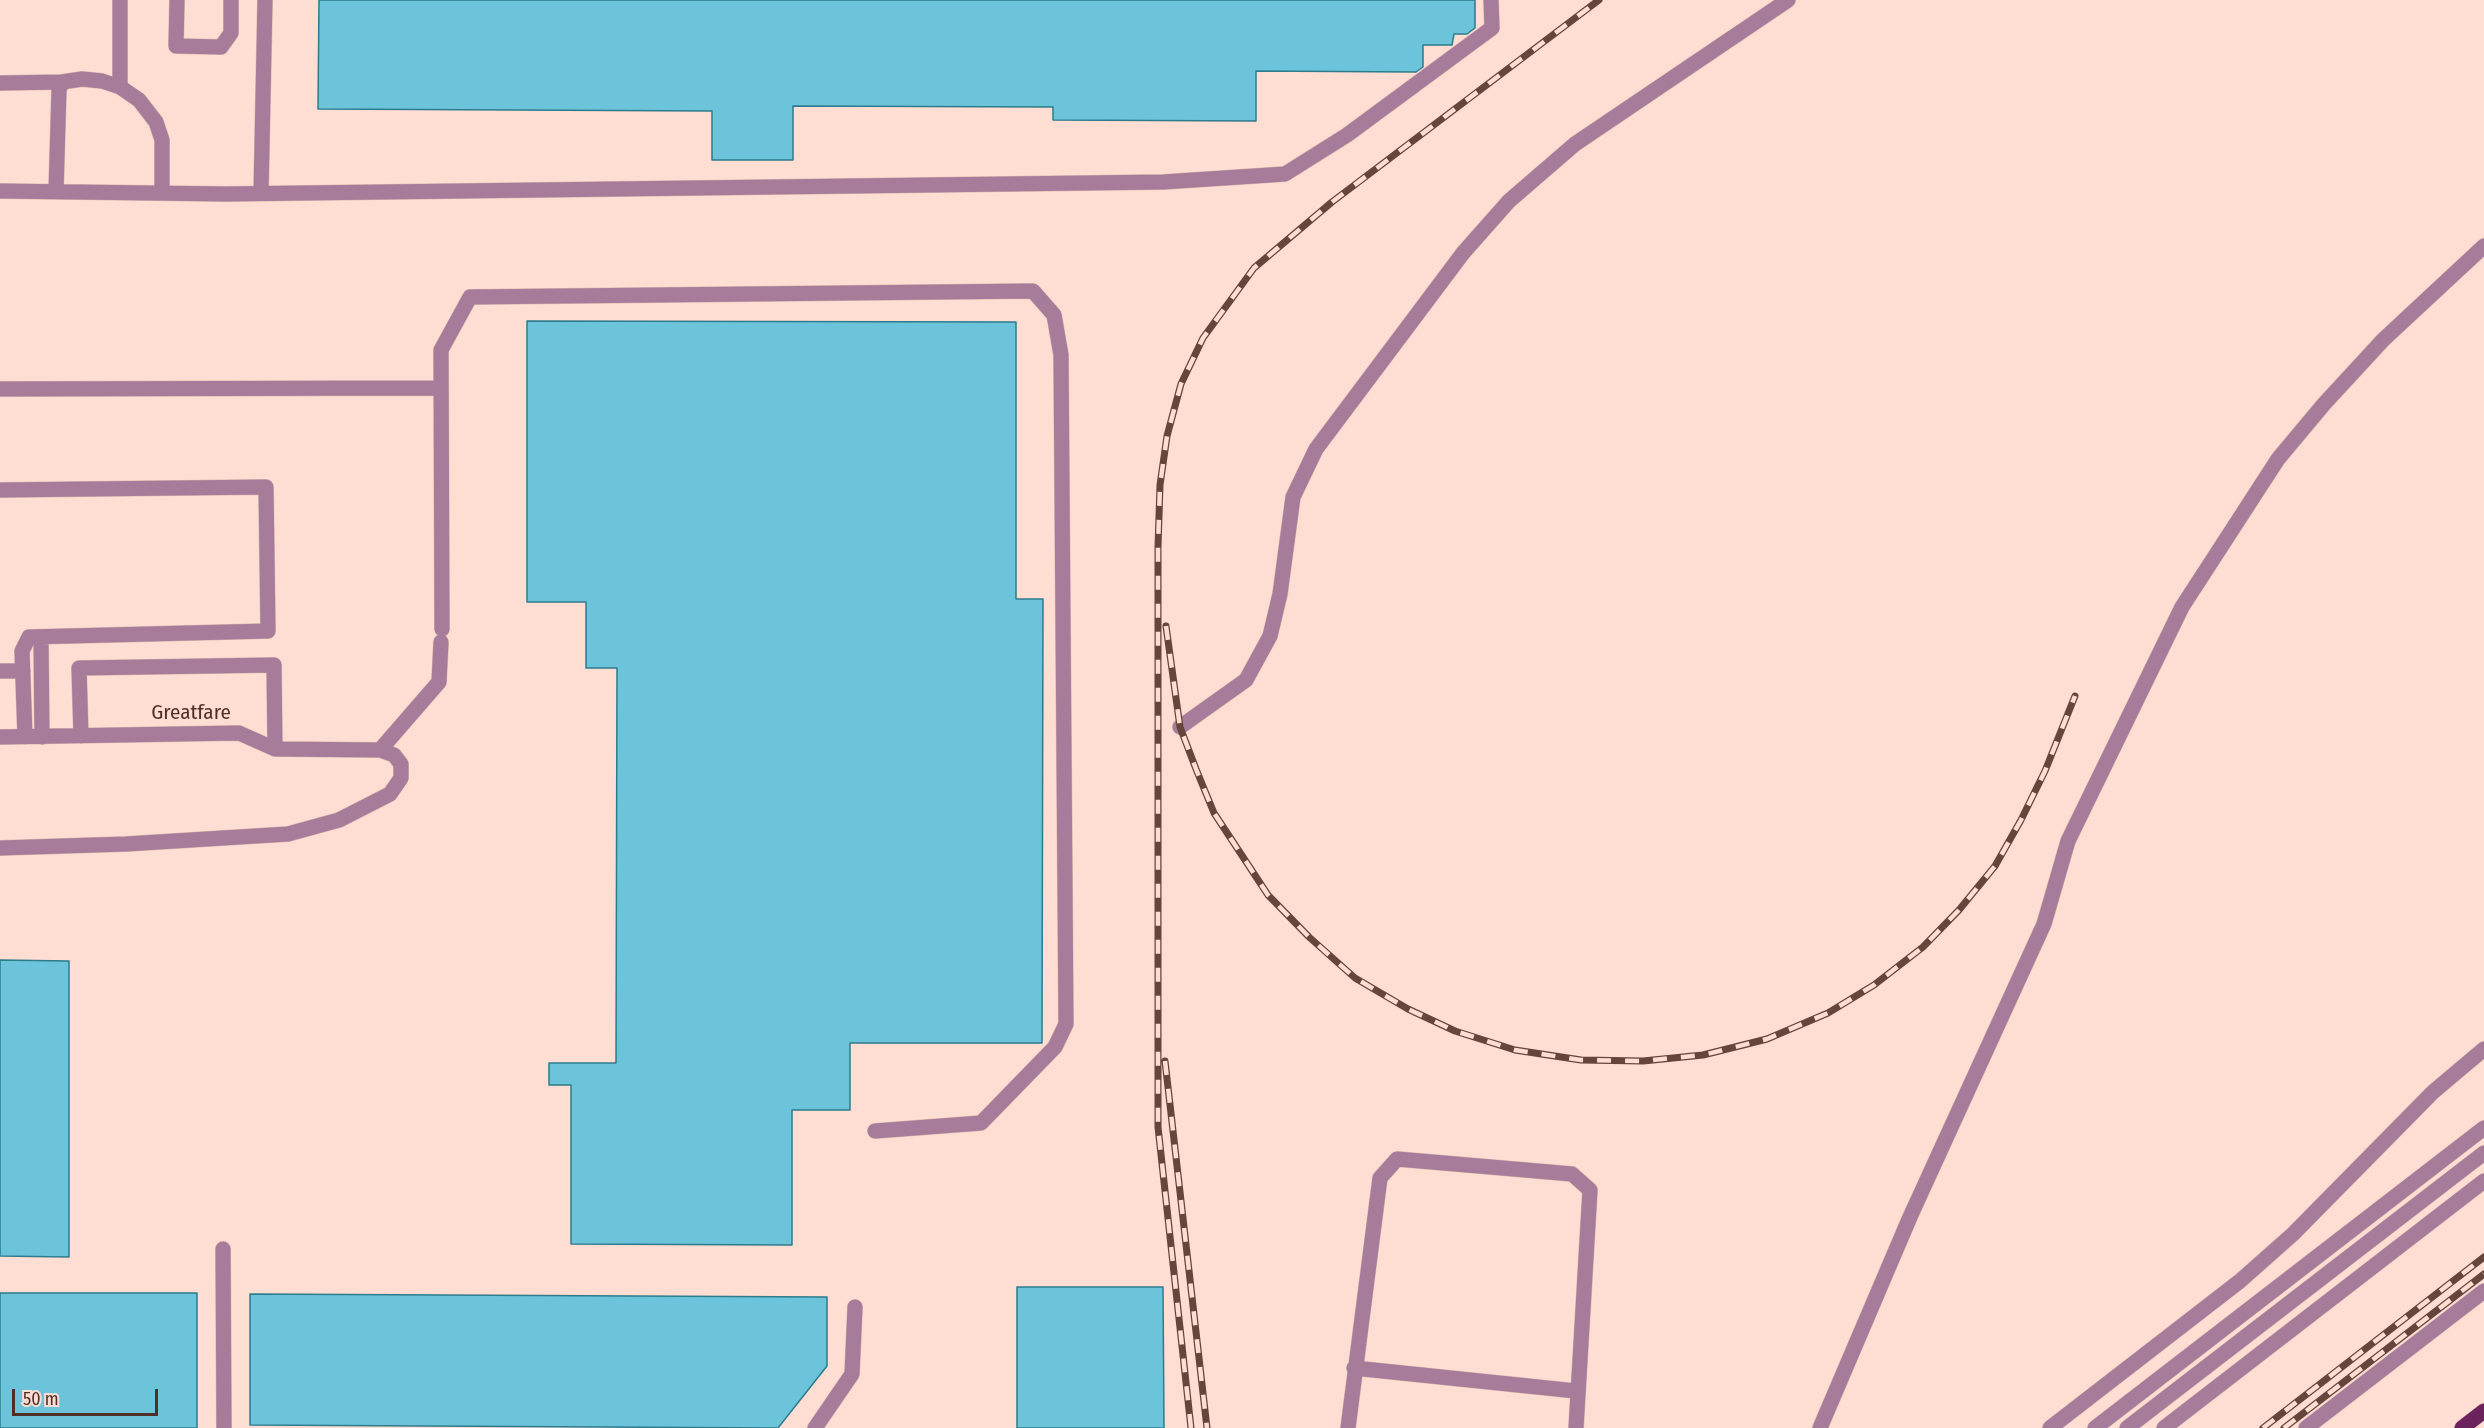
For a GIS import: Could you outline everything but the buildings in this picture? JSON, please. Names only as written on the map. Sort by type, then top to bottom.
[{"type":"main road","points":[[2462,1428],[2484,1411]]},
{"type":"street","points":[[120,0],[120,87]]},
{"type":"street","points":[[177,0],[176,46],[220,47],[231,33],[231,0]]},
{"type":"street","points":[[261,193],[265,0]]},
{"type":"street","points":[[0,191],[261,193],[1163,182],[1285,174],[1347,135],[1492,28],[1491,0]]},
{"type":"street","points":[[1180,727],[1246,680],[1270,636],[1280,594],[1293,497],[1316,449],[1463,253],[1509,201],[1575,144],[1788,0]]},
{"type":"street","points":[[0,83],[62,82],[82,79],[102,81],[120,87],[139,100],[156,122],[162,140],[162,193]]},
{"type":"street","points":[[56,191],[59,90],[62,82]]},
{"type":"street","points":[[1820,1428],[1910,1217],[2044,924],[2068,841],[2182,607],[2278,459],[2383,340],[2484,246]]},
{"type":"street","points":[[0,848],[126,844],[298,831],[339,820],[390,794],[401,778],[401,764],[394,755],[380,750],[440,682],[442,635],[441,350],[470,297],[1033,291],[1054,315],[1061,355],[1066,1024],[1055,1047],[981,1123],[875,1131]]},
{"type":"street","points":[[0,389],[441,388]]},
{"type":"street","points":[[0,490],[266,487],[268,631],[29,637],[22,651],[25,737]]},
{"type":"street","points":[[41,638],[42,737]]},
{"type":"street","points":[[81,736],[79,668],[274,665],[275,749]]},
{"type":"street","points":[[0,671],[23,671]]},
{"type":"street","name":"Greatfare","points":[[0,737],[239,733],[275,749],[380,750]]},
{"type":"street","points":[[2050,1428],[2240,1281],[2293,1233],[2433,1092],[2484,1049]]},
{"type":"street","points":[[2095,1428],[2484,1128]]},
{"type":"street","points":[[2127,1428],[2484,1153]]},
{"type":"street","points":[[1348,1428],[1380,1178],[1397,1159],[1572,1174],[1590,1190],[1576,1391],[1576,1428]]},
{"type":"street","points":[[2164,1428],[2484,1181]]},
{"type":"street","points":[[223,1249],[224,1428]]},
{"type":"street","points":[[2306,1428],[2484,1291]]},
{"type":"street","points":[[815,1428],[852,1374],[855,1307]]},
{"type":"street","points":[[1354,1368],[1576,1391]]},
{"type":"railway","points":[[1191,1428],[1158,1127],[1158,547],[1160,485],[1167,436],[1181,384],[1203,338],[1254,268],[1332,202],[1599,0]]},
{"type":"railway","points":[[1166,626],[1180,727],[1214,813],[1268,895],[1309,937],[1355,978],[1408,1009],[1455,1031],[1515,1050],[1581,1060],[1643,1061],[1703,1055],[1767,1039],[1828,1013],[1874,985],[1923,947],[1959,910],[1995,866],[2045,771],[2075,696]]},
{"type":"railway","points":[[1165,1061],[1207,1428]]},
{"type":"railway","points":[[2263,1428],[2484,1257]]},
{"type":"railway","points":[[2284,1428],[2484,1274]]}]
